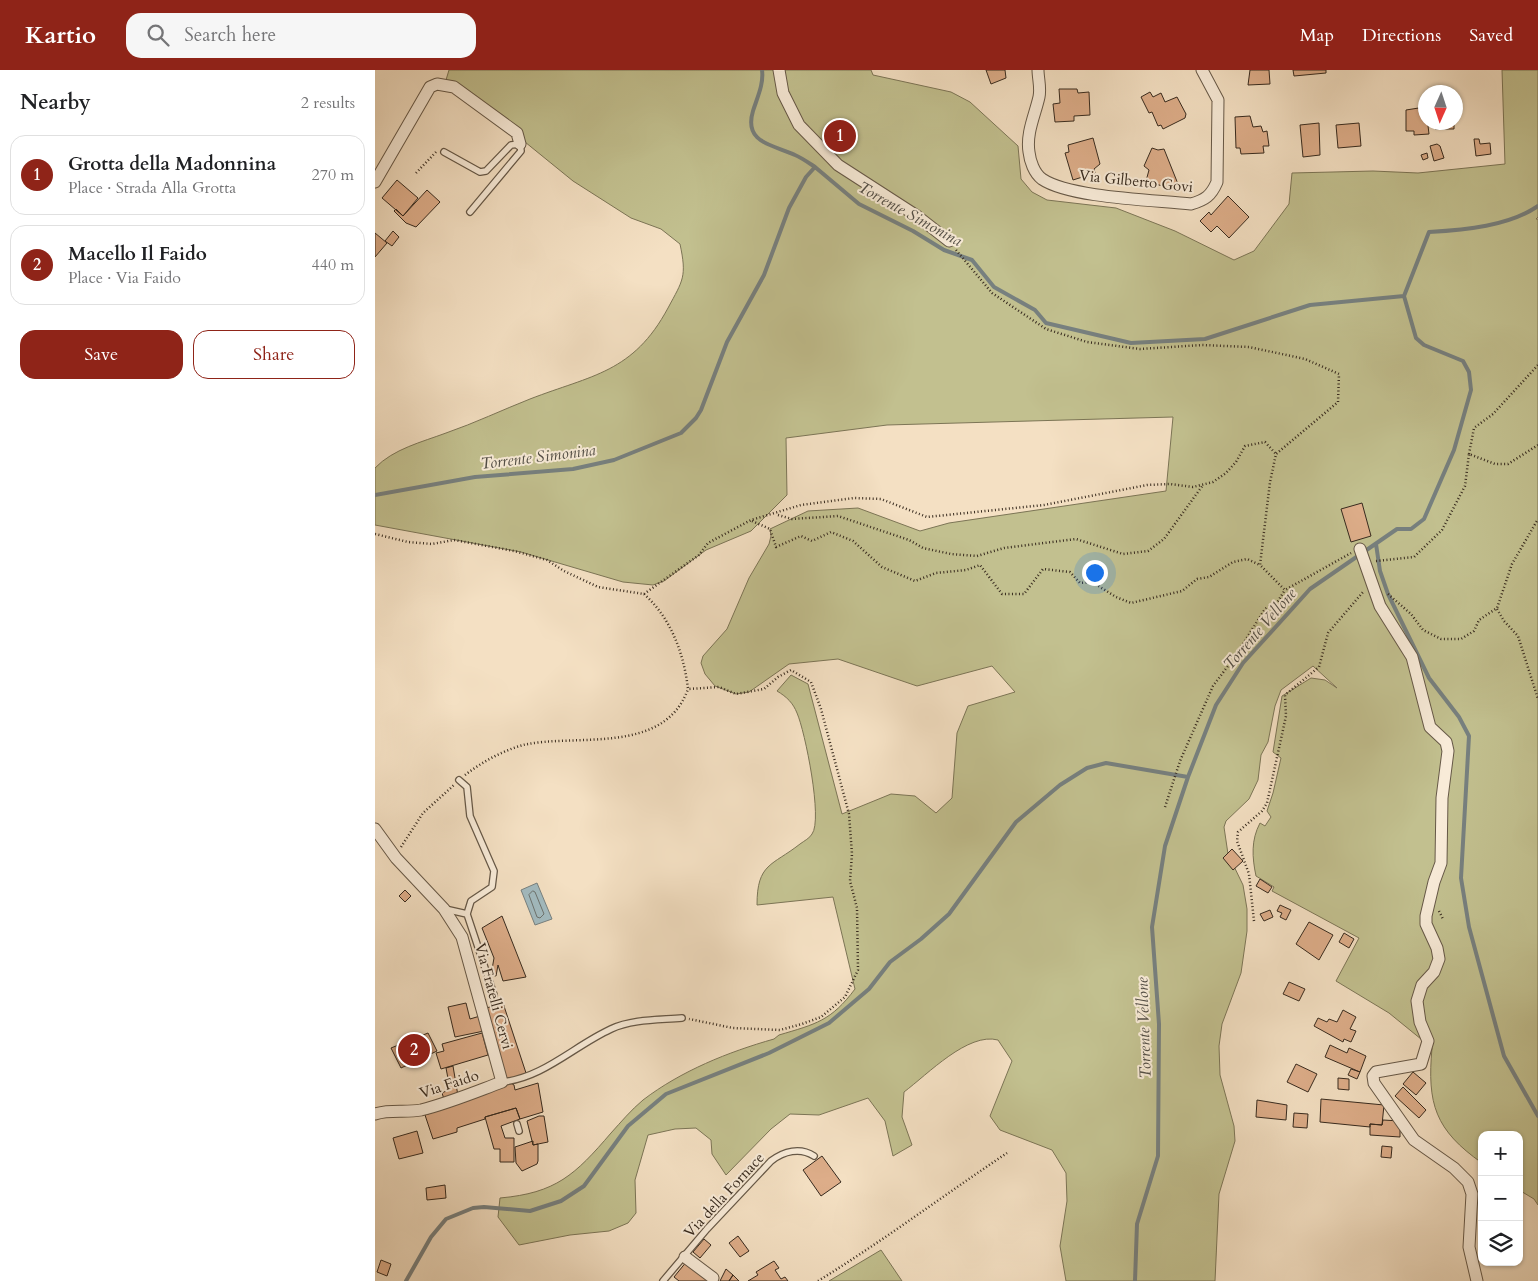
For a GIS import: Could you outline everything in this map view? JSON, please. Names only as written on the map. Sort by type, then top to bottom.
[{"type":"street","points":[[779,70],[783,93],[799,125],[838,165],[917,216],[949,241]]},
{"type":"street","name":"Via Gilberto Govi","points":[[1038,70],[1039,94],[1028,138],[1029,153],[1034,170],[1041,178],[1053,185],[1078,192],[1191,204],[1204,200],[1213,192],[1217,182],[1218,100],[1202,70]]},
{"type":"street","points":[[375,182],[430,87],[437,84],[453,87],[517,133],[519,144]]},
{"type":"street","points":[[1360,549],[1381,606],[1413,658],[1430,727],[1446,742],[1448,751],[1443,798],[1441,863],[1434,882],[1426,916],[1426,924],[1439,959],[1434,972],[1422,985],[1417,1001],[1420,1022],[1428,1041],[1421,1064],[1376,1072],[1373,1076],[1374,1083],[1414,1140],[1455,1168],[1468,1182],[1472,1194],[1469,1248],[1477,1281]]},
{"type":"street","name":"Via Fratelli Cervi","points":[[375,829],[395,858],[443,909],[457,928],[466,947],[502,1082]]},
{"type":"street","name":"Via Faido","points":[[375,1114],[394,1110],[419,1110],[458,1100],[502,1082]]},
{"type":"street","points":[[685,1257],[713,1278]]},
{"type":"lane","points":[[444,152],[480,172],[486,171],[511,146],[519,144],[521,151],[470,212]]},
{"type":"lane","points":[[459,780],[467,787],[470,816],[494,871],[493,887],[471,901],[467,914],[494,995]]},
{"type":"lane","points":[[443,909],[467,914]]},
{"type":"lane","points":[[502,1082],[524,1078],[612,1028],[648,1021],[682,1018]]},
{"type":"lane","points":[[517,1124],[519,1131]]},
{"type":"lane","name":"Via della Fornace","points":[[663,1281],[707,1229],[771,1161],[782,1153],[793,1151],[805,1152],[815,1156]]},
{"type":"path","points":[[416,173],[436,151],[444,152]]},
{"type":"path","points":[[949,241],[992,293],[1046,329],[1087,342],[1140,349],[1202,345],[1249,347],[1305,360],[1339,374],[1337,402],[1277,454],[1270,482],[1260,564]]},
{"type":"path","points":[[1364,563],[1414,557],[1442,530],[1465,486],[1474,428],[1493,414],[1538,365]]},
{"type":"path","points":[[644,594],[699,556],[708,543],[751,520],[801,505],[854,498],[881,499],[927,517],[1044,505],[1147,486],[1170,484],[1193,487],[1213,482],[1226,473],[1236,462],[1245,446],[1265,442],[1277,454]]},
{"type":"path","points":[[1469,454],[1495,464],[1508,464],[1538,445]]},
{"type":"path","points":[[776,514],[792,519],[838,516],[909,540],[923,548],[951,554],[977,556],[1004,548],[1076,538],[1123,554],[1148,551],[1164,539],[1204,484]]},
{"type":"path","points":[[1254,921],[1249,874],[1236,836],[1241,827],[1262,810],[1267,803],[1286,716],[1285,695],[1319,668],[1328,633],[1360,594],[1373,587],[1386,592],[1399,602],[1423,630],[1441,639],[1461,639],[1474,631],[1479,620],[1497,608],[1512,564],[1538,519]]},
{"type":"path","points":[[751,520],[770,529],[776,547],[801,536],[813,541],[831,532],[853,541],[882,567],[915,581],[936,573],[966,570],[980,565],[1002,594],[1024,594],[1043,569],[1070,572],[1080,583],[1092,582],[1115,597],[1131,602],[1182,591],[1197,579],[1209,577],[1233,562],[1247,559],[1260,564],[1285,590]]},
{"type":"path","points":[[375,534],[407,542],[432,544],[454,540],[514,551],[547,560],[564,571],[598,587],[644,594],[657,605],[666,620],[685,667],[688,689],[683,701],[669,716],[642,732],[607,740],[566,739],[522,746],[481,763],[423,813],[395,858]]},
{"type":"path","points":[[1165,807],[1180,761],[1213,686],[1234,658],[1265,608],[1278,601],[1285,590],[1336,560]]},
{"type":"path","points":[[1497,608],[1504,622],[1518,636],[1538,699]]},
{"type":"path","points":[[682,1018],[733,1028],[779,1030],[802,1024],[821,1017],[845,997],[858,970],[857,908],[850,882],[852,854],[849,814],[821,709],[811,682],[791,670],[778,676],[764,690],[736,694],[719,687],[688,689]]},
{"type":"path","points":[[818,1281],[876,1245],[949,1191],[1007,1153]]},
{"type":"shaded area","points":[[449,70],[871,70],[873,75],[951,92],[970,102],[1018,146],[1021,179],[1032,192],[1047,200],[1116,208],[1175,231],[1234,260],[1254,251],[1289,204],[1292,173],[1373,171],[1418,173],[1505,164],[1502,70],[1538,70],[1538,217],[1536,219],[1538,219],[1538,1205],[1534,1199],[1523,1192],[1523,1131],[1478,1131],[1478,1160],[1466,1151],[1444,1127],[1437,1114],[1431,1085],[1432,1048],[1389,1013],[1336,981],[1359,938],[1272,891],[1274,887],[1256,876],[1253,855],[1255,836],[1260,823],[1265,826],[1271,817],[1267,811],[1281,758],[1273,752],[1282,696],[1311,678],[1325,680],[1337,688],[1313,666],[1281,690],[1275,706],[1268,742],[1261,755],[1258,780],[1249,799],[1226,821],[1224,827],[1228,854],[1243,885],[1247,909],[1247,931],[1241,973],[1222,1024],[1219,1046],[1220,1075],[1234,1126],[1235,1141],[1219,1194],[1215,1281],[1066,1281],[1060,1246],[1067,1201],[1066,1173],[1052,1150],[1000,1130],[990,1116],[1012,1061],[998,1040],[986,1039],[961,1048],[904,1092],[902,1117],[912,1145],[893,1156],[885,1121],[868,1098],[819,1115],[790,1114],[771,1129],[726,1175],[712,1154],[711,1140],[696,1128],[675,1129],[648,1135],[635,1180],[636,1213],[628,1223],[609,1231],[570,1235],[519,1245],[498,1217],[500,1198],[536,1192],[563,1179],[586,1160],[634,1108],[673,1080],[689,1071],[739,1050],[774,1039],[779,1035],[822,1020],[838,1008],[855,989],[833,897],[757,905],[758,891],[763,873],[774,862],[810,837],[815,826],[812,775],[800,723],[792,703],[777,691],[791,675],[808,684],[842,814],[891,794],[915,796],[936,813],[952,798],[957,733],[968,706],[1015,692],[992,666],[917,686],[838,659],[789,664],[749,692],[736,694],[715,686],[705,674],[701,663],[703,656],[727,629],[749,578],[769,544],[770,529],[808,511],[858,508],[920,531],[949,523],[1166,491],[1173,417],[887,425],[786,438],[787,495],[751,531],[706,550],[664,581],[653,585],[623,582],[521,552],[375,525],[375,468],[382,461],[408,447],[609,369],[625,359],[655,330],[673,299],[682,278],[683,264],[680,244],[661,229],[631,218],[573,181],[525,142],[450,89],[446,80]]},
{"type":"shaded area","points":[[881,1250],[902,1281],[829,1281]]},
{"type":"water","points":[[537,883],[552,919],[535,925],[521,890]]},
{"type":"building","points":[[986,70],[1005,70],[1006,78],[991,84]]},
{"type":"building","points":[[1250,70],[1269,70],[1270,84],[1248,85]]},
{"type":"building","points":[[1293,70],[1326,70],[1326,73],[1294,76]]},
{"type":"building","points":[[1059,89],[1077,89],[1078,93],[1089,92],[1090,115],[1074,116],[1074,121],[1055,122],[1053,104],[1060,103]]},
{"type":"building","points":[[1150,92],[1153,97],[1161,93],[1165,102],[1177,97],[1186,114],[1185,118],[1163,129],[1161,125],[1158,126],[1152,112],[1149,113],[1141,97]]},
{"type":"building","points":[[1418,108],[1418,130],[1429,130],[1429,134],[1414,135],[1414,131],[1406,131],[1406,110]]},
{"type":"building","points":[[1250,116],[1253,127],[1261,126],[1263,132],[1267,131],[1269,146],[1263,146],[1264,153],[1241,154],[1240,148],[1236,148],[1235,117]]},
{"type":"building","points":[[1319,123],[1320,155],[1303,157],[1300,125]]},
{"type":"building","points":[[1359,123],[1361,146],[1338,148],[1336,125]]},
{"type":"building","points":[[1093,138],[1100,164],[1094,169],[1095,173],[1073,180],[1065,153],[1069,152],[1068,145]]},
{"type":"building","points":[[1474,139],[1479,139],[1480,144],[1490,143],[1491,154],[1476,156]]},
{"type":"building","points":[[1437,144],[1440,146],[1444,158],[1434,161],[1430,146]]},
{"type":"building","points":[[1152,148],[1164,149],[1178,184],[1172,189],[1146,181],[1149,170],[1144,166]]},
{"type":"building","points":[[1427,153],[1428,158],[1423,160],[1421,155]]},
{"type":"building","points":[[397,180],[418,198],[403,216],[382,198]]},
{"type":"building","points":[[427,190],[440,202],[416,227],[406,223],[394,211],[396,209],[403,216]]},
{"type":"building","points":[[1228,196],[1249,217],[1229,238],[1217,226],[1211,232],[1200,221],[1209,212],[1211,215]]},
{"type":"building","points":[[393,231],[399,237],[392,246],[385,241]]},
{"type":"building","points":[[375,233],[387,243],[375,257]]},
{"type":"building","points":[[1362,503],[1371,536],[1351,542],[1341,509]]},
{"type":"building","points":[[1232,849],[1243,861],[1233,870],[1223,858]]},
{"type":"building","points":[[1260,879],[1272,887],[1268,893],[1256,886]]},
{"type":"building","points":[[405,890],[411,896],[405,902],[399,896]]},
{"type":"building","points":[[1280,905],[1291,910],[1286,920],[1280,917],[1282,913],[1277,911]]},
{"type":"building","points":[[1270,910],[1273,917],[1264,921],[1260,914]]},
{"type":"building","points":[[502,916],[526,977],[503,981],[498,965],[496,976],[491,975],[494,958],[482,928]]},
{"type":"building","points":[[1309,922],[1333,935],[1319,960],[1296,944]]},
{"type":"building","points":[[1344,933],[1354,939],[1349,948],[1339,942]]},
{"type":"building","points":[[1289,982],[1305,989],[1299,1001],[1283,994]]},
{"type":"building","points":[[466,1003],[470,1019],[480,1016],[484,1031],[455,1037],[448,1007]]},
{"type":"building","points":[[503,1003],[526,1073],[506,1081],[483,1009]]},
{"type":"building","points":[[1343,1010],[1356,1017],[1350,1029],[1356,1031],[1351,1042],[1344,1039],[1343,1042],[1314,1026],[1318,1018],[1327,1022],[1329,1019],[1337,1022]]},
{"type":"building","points":[[428,1033],[437,1051],[401,1068],[391,1048]]},
{"type":"building","points":[[482,1033],[488,1055],[441,1069],[436,1053],[444,1051],[442,1044]]},
{"type":"building","points":[[1330,1045],[1347,1053],[1349,1048],[1366,1056],[1360,1072],[1325,1057]]},
{"type":"building","points":[[1296,1064],[1317,1074],[1308,1092],[1287,1082]]},
{"type":"building","points":[[453,1066],[458,1096],[445,1102],[442,1093],[450,1089],[446,1068]]},
{"type":"building","points":[[1351,1069],[1360,1072],[1357,1079],[1348,1075]]},
{"type":"building","points":[[1413,1072],[1426,1083],[1416,1095],[1403,1084]]},
{"type":"building","points":[[1338,1078],[1349,1079],[1349,1090],[1338,1089]]},
{"type":"building","points":[[511,1083],[514,1085],[515,1090],[538,1083],[543,1112],[520,1119],[516,1108],[485,1117],[485,1119],[457,1128],[457,1132],[433,1139],[425,1115],[440,1110],[458,1100]]},
{"type":"building","points":[[1403,1087],[1426,1110],[1419,1118],[1395,1096]]},
{"type":"building","points":[[1321,1099],[1384,1105],[1382,1125],[1370,1124],[1370,1127],[1320,1122]]},
{"type":"building","points":[[1257,1100],[1287,1105],[1286,1120],[1256,1117]]},
{"type":"building","points":[[516,1108],[520,1119],[501,1126],[505,1138],[514,1138],[514,1162],[500,1162],[500,1149],[494,1149],[485,1117]]},
{"type":"building","points":[[1294,1113],[1308,1114],[1307,1128],[1293,1127]]},
{"type":"building","points":[[544,1116],[548,1142],[533,1145],[527,1121]]},
{"type":"building","points":[[1383,1120],[1400,1121],[1400,1137],[1370,1135],[1370,1124],[1382,1125]]},
{"type":"building","points":[[417,1131],[423,1153],[399,1159],[393,1138]]},
{"type":"building","points":[[533,1141],[533,1145],[538,1144],[537,1164],[522,1171],[516,1163],[515,1147]]},
{"type":"building","points":[[1382,1146],[1392,1147],[1391,1158],[1381,1157]]},
{"type":"building","points":[[822,1156],[841,1182],[821,1196],[803,1170]]},
{"type":"building","points":[[445,1185],[446,1198],[427,1200],[426,1188]]},
{"type":"building","points":[[738,1236],[749,1251],[740,1257],[729,1243]]},
{"type":"building","points":[[704,1239],[711,1245],[700,1258],[693,1252]]},
{"type":"building","points":[[381,1260],[391,1264],[387,1276],[377,1272]]},
{"type":"building","points":[[687,1261],[713,1281],[679,1281],[674,1277]]},
{"type":"building","points":[[774,1261],[779,1268],[775,1270],[781,1279],[785,1277],[788,1281],[748,1281],[758,1275],[756,1272]]},
{"type":"building","points":[[726,1269],[733,1275],[729,1281],[720,1281]]},
{"type":"building","points":[[733,1275],[739,1281],[729,1281]]},
{"type":"waterway","points":[[762,70],[761,86],[751,122],[753,130],[763,142],[798,156],[815,167]]},
{"type":"waterway","name":"Torrente Simonina","points":[[375,495],[475,477],[573,469],[614,460],[681,433],[701,410],[727,342],[764,275],[789,208],[806,177],[815,167],[859,204],[913,231],[944,250],[972,260],[994,287],[1035,310],[1046,323],[1131,343],[1205,339],[1310,305],[1404,296]]},
{"type":"waterway","name":"Torrente Vellone","points":[[1135,1281],[1137,1224],[1158,1156],[1159,1024],[1152,927],[1165,846],[1188,777],[1216,705],[1243,663],[1310,589],[1397,529],[1411,529],[1424,519],[1454,450],[1471,390],[1469,372],[1463,361],[1424,345],[1416,338],[1404,296],[1429,232],[1486,226],[1514,218],[1538,206]]},
{"type":"waterway","points":[[1376,544],[1380,571],[1388,594],[1429,678],[1459,717],[1469,736],[1461,878],[1469,927],[1504,1056],[1538,1116]]},
{"type":"waterway","points":[[406,1281],[431,1237],[446,1219],[473,1208],[484,1207],[530,1211],[561,1201],[584,1186],[628,1126],[666,1094],[769,1053],[829,1023],[869,989],[890,962],[921,939],[949,914],[1016,822],[1060,785],[1087,768],[1106,763],[1188,777]]},
{"type":"place","name":"Grotta della Madonnina","points":[[840,136]]},
{"type":"place","name":"Macello Il Faido","points":[[414,1050]]}]
